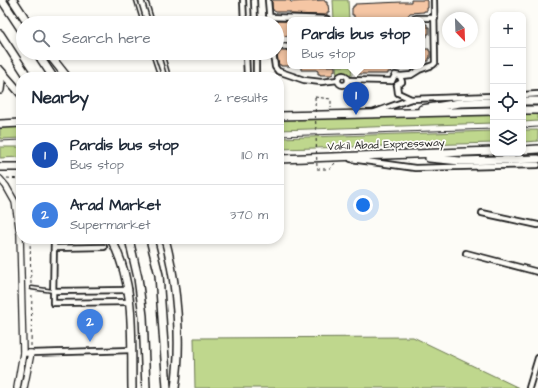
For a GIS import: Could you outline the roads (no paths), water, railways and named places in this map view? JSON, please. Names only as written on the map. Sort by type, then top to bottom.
[{"type":"main road","points":[[2,0],[16,21]]},
{"type":"main road","points":[[13,0],[23,16]]},
{"type":"main road","points":[[0,34],[16,59]]},
{"type":"main road","points":[[17,60],[25,72]]},
{"type":"main road","points":[[42,60],[50,72]]},
{"type":"main road","points":[[53,60],[63,72]]},
{"type":"main road","points":[[0,70],[16,88]]},
{"type":"main road","points":[[0,77],[0,90]]},
{"type":"main road","points":[[526,101],[538,101]]},
{"type":"main road","points":[[392,114],[460,103],[490,102]]},
{"type":"main road","points":[[526,110],[538,110]]},
{"type":"main road","points":[[284,116],[490,111]]},
{"type":"main road","points":[[0,124],[16,124]]},
{"type":"main road","points":[[526,150],[538,149]]},
{"type":"main road","name":"Vakil Abad Expressway","points":[[284,159],[490,151]]},
{"type":"main road","points":[[398,155],[460,160],[538,159]]},
{"type":"main road","points":[[0,167],[16,167]]},
{"type":"main road","points":[[114,244],[124,269],[129,290],[132,388]]},
{"type":"main road","points":[[130,244],[138,278],[143,316],[146,388]]},
{"type":"main road","points":[[151,244],[159,275],[167,388]]},
{"type":"main road","points":[[166,244],[175,289],[178,372],[175,388]]},
{"type":"street","points":[[268,0],[269,16]]},
{"type":"street","points":[[425,68],[434,64],[434,0]]},
{"type":"street","points":[[244,16],[243,2],[254,2],[255,16]]},
{"type":"street","points":[[425,18],[435,18]]},
{"type":"street","points":[[246,60],[247,72]]},
{"type":"street","points":[[256,60],[256,72]]},
{"type":"street","points":[[274,60],[275,67],[281,72]]},
{"type":"street","points":[[348,80],[392,80],[395,76],[411,74],[422,69]]},
{"type":"street","points":[[284,73],[304,80],[320,82],[338,80]]},
{"type":"street","points":[[338,80],[339,76],[343,74],[347,76],[348,80]]},
{"type":"street","points":[[397,85],[402,82],[400,76]]},
{"type":"street","points":[[338,80],[342,85],[346,84],[348,80]]},
{"type":"street","points":[[392,80],[397,85],[398,93],[411,100]]},
{"type":"street","points":[[526,94],[538,94]]},
{"type":"street","points":[[368,114],[411,100],[490,96]]},
{"type":"street","points":[[340,157],[415,168],[538,165]]},
{"type":"street","points":[[1,180],[15,202],[16,208]]},
{"type":"street","points":[[482,213],[538,225]]},
{"type":"street","points":[[17,388],[23,353],[20,244]]},
{"type":"street","points":[[54,244],[52,291],[53,303],[130,302]]},
{"type":"street","points":[[54,248],[104,247]]},
{"type":"street","points":[[466,252],[538,272]]},
{"type":"street","points":[[52,291],[129,290]]},
{"type":"street","points":[[23,353],[132,350]]},
{"type":"street","points":[[24,388],[31,353]]},
{"type":"street","points":[[529,388],[536,373],[538,358]]},
{"type":"lane","points":[[136,0],[141,16]]},
{"type":"lane","points":[[146,0],[151,16]]},
{"type":"lane","points":[[154,60],[158,72]]},
{"type":"lane","points":[[164,60],[168,72]]},
{"type":"lane","points":[[32,288],[52,291]]},
{"type":"tram line","points":[[526,128],[538,127]]},
{"type":"tram line","points":[[284,136],[490,129]]},
{"type":"tram line","points":[[0,141],[16,140]]},
{"type":"place","name":"Pardis bus stop","points":[[356,115]]},
{"type":"place","name":"Arad Market","points":[[90,342]]}]
